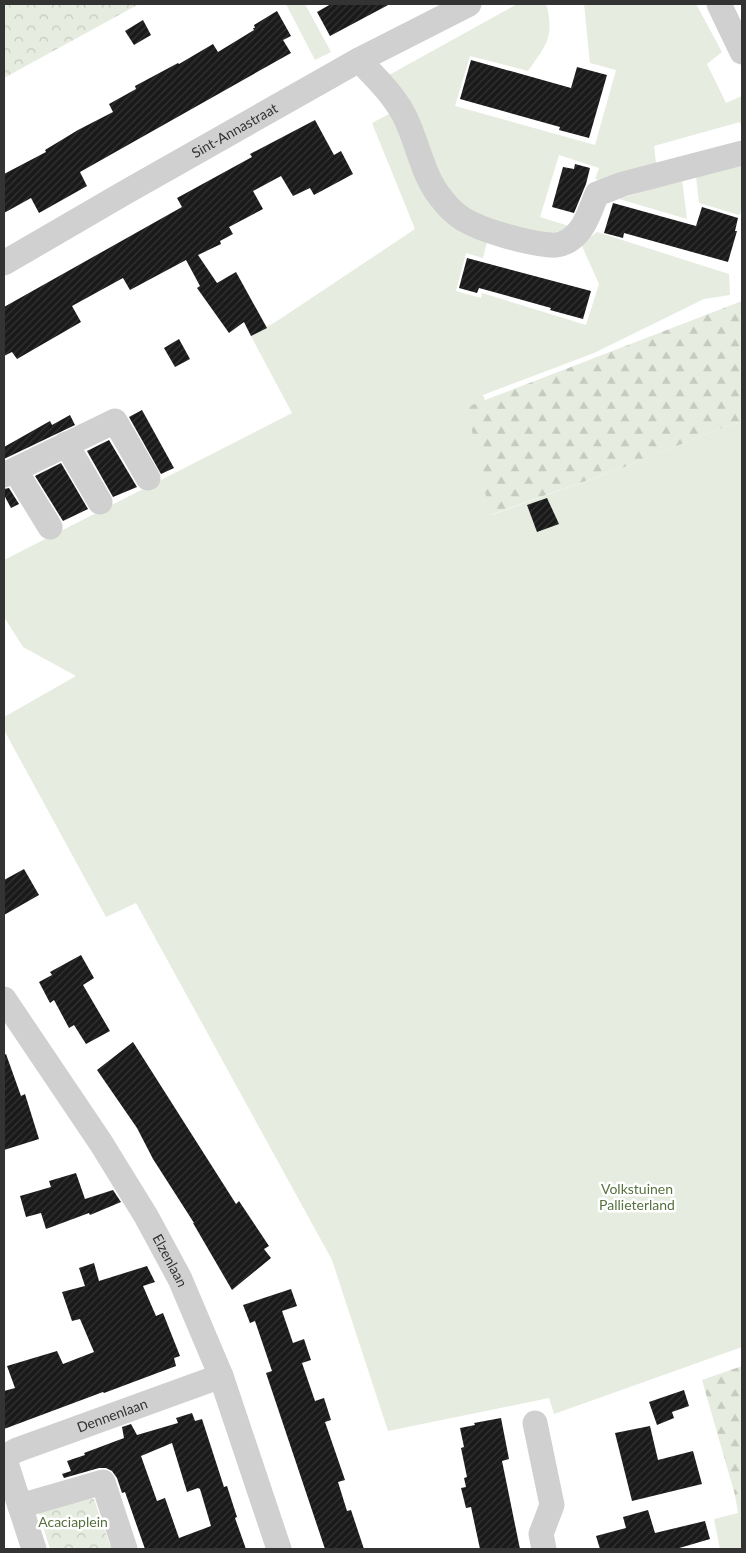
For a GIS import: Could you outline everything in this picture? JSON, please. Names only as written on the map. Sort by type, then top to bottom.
[{"type":"street","name":"Sint-Annastraat","points":[[4,263],[359,60],[469,4]]},
{"type":"street","points":[[719,4],[742,52]]},
{"type":"street","points":[[359,60],[394,97],[405,116],[431,184],[444,202],[472,224],[520,239],[558,245],[567,241],[578,232],[585,222],[597,194],[623,184],[742,154]]},
{"type":"street","points":[[50,527],[9,472],[115,421],[148,478]]},
{"type":"street","points":[[66,444],[100,502]]},
{"type":"street","name":"Elzenlaan","points":[[4,999],[101,1144],[146,1216],[180,1279],[221,1376],[279,1549]]},
{"type":"street","name":"Dennenlaan","points":[[4,1457],[17,1450],[221,1376]]},
{"type":"street","points":[[535,1424],[552,1506],[541,1534],[544,1549]]},
{"type":"street","points":[[4,1457],[34,1549]]},
{"type":"street","points":[[20,1506],[103,1482],[125,1549]]},
{"type":"green space","points":[[4,4],[139,4],[4,78]]},
{"type":"green space","points":[[286,4],[305,4],[331,52],[315,60]]},
{"type":"green space","points":[[517,4],[542,4],[547,6],[550,26],[544,48],[528,71],[470,56],[455,106],[595,145],[616,70],[590,63],[584,4],[696,4],[722,52],[707,64],[726,103],[742,96],[742,128],[740,122],[654,146],[657,171],[607,182],[595,179],[599,168],[559,155],[540,217],[572,227],[543,236],[496,225],[463,208],[450,193],[389,75]]},
{"type":"green space","name":"Volkstuinen Pallieterland","points":[[393,112],[437,206],[488,238],[483,258],[466,253],[456,291],[481,298],[482,293],[586,325],[599,284],[581,244],[597,232],[729,274],[730,295],[704,299],[594,353],[483,395],[485,400],[468,408],[491,515],[622,468],[721,428],[742,422],[742,1347],[554,1414],[549,1398],[388,1431],[332,1260],[136,903],[106,917],[4,730],[4,717],[76,676],[23,647],[4,617],[4,560],[292,413],[251,336],[277,321],[415,229],[372,123]]},
{"type":"green space","points":[[742,165],[742,210],[739,215],[699,203],[696,176]]},
{"type":"green space","points":[[682,179],[687,219],[619,199]]},
{"type":"green space","points":[[742,301],[742,422],[721,428],[622,468],[490,515],[467,407]]},
{"type":"green space","points":[[742,1366],[742,1493],[735,1495],[702,1380]]},
{"type":"green space","name":"Acaciaplein","points":[[79,1493],[94,1499],[110,1545],[123,1549],[50,1549],[37,1507]]},
{"type":"green space","points":[[742,1493],[742,1549],[720,1549],[714,1519],[738,1513],[735,1495]]},
{"type":"building","points":[[331,4],[390,4],[330,36],[317,12]]},
{"type":"building","points":[[277,11],[291,36],[283,40],[291,53],[80,172],[87,186],[39,213],[31,198],[4,213],[4,174],[46,152],[45,150],[78,130],[113,112],[109,104],[136,89],[135,86],[213,44],[218,52],[254,30],[254,25]]},
{"type":"building","points":[[143,20],[151,35],[134,45],[125,31]]},
{"type":"building","points":[[471,60],[571,88],[577,67],[607,75],[589,138],[559,130],[560,127],[460,99]]},
{"type":"building","points":[[315,120],[334,155],[341,151],[353,174],[314,195],[310,188],[293,196],[281,176],[253,191],[263,209],[229,227],[233,234],[220,241],[221,244],[198,255],[217,283],[236,272],[267,328],[251,336],[244,322],[229,333],[197,288],[200,286],[186,260],[130,290],[123,278],[72,306],[81,322],[17,359],[12,352],[4,356],[4,307],[182,207],[177,198],[252,157],[250,154]]},
{"type":"building","points":[[575,164],[590,168],[586,184],[574,213],[552,207],[563,167],[574,169]]},
{"type":"building","points":[[613,203],[696,226],[702,207],[738,218],[735,231],[737,231],[728,262],[624,233],[623,238],[604,233]]},
{"type":"building","points":[[467,258],[591,291],[583,319],[479,288],[477,293],[459,288]]},
{"type":"building","points":[[179,339],[190,359],[175,367],[164,348]]},
{"type":"building","points":[[142,410],[174,468],[161,474],[129,417]]},
{"type":"building","points":[[70,415],[75,425],[4,459],[4,447],[50,421],[52,425]]},
{"type":"building","points":[[109,440],[137,487],[113,497],[87,451]]},
{"type":"building","points":[[61,463],[88,509],[63,521],[35,476]]},
{"type":"building","points":[[9,488],[19,504],[11,508],[4,495],[4,489]]},
{"type":"building","points":[[547,498],[559,524],[537,532],[527,505]]},
{"type":"building","points":[[24,869],[39,895],[4,915],[4,880]]},
{"type":"building","points":[[81,955],[94,978],[83,985],[110,1031],[86,1044],[74,1025],[69,1028],[54,1000],[50,1003],[39,982],[52,975],[50,972]]},
{"type":"building","points":[[133,1042],[236,1204],[239,1201],[269,1246],[264,1249],[271,1258],[232,1290],[194,1223],[153,1159],[137,1128],[97,1070]]},
{"type":"building","points":[[6,1054],[21,1096],[25,1094],[39,1139],[4,1150],[4,1055]]},
{"type":"building","points":[[76,1173],[85,1199],[113,1190],[121,1202],[90,1215],[89,1213],[46,1229],[41,1213],[26,1217],[20,1196],[51,1187],[49,1181]]},
{"type":"building","points":[[94,1263],[99,1281],[147,1266],[155,1282],[143,1286],[156,1316],[163,1313],[180,1356],[174,1358],[176,1366],[4,1429],[4,1391],[15,1388],[7,1366],[57,1351],[63,1364],[94,1352],[80,1319],[72,1321],[62,1292],[85,1286],[79,1268]]},
{"type":"building","points":[[291,1289],[297,1306],[282,1311],[293,1343],[304,1339],[311,1360],[302,1363],[315,1401],[324,1398],[331,1420],[325,1422],[345,1480],[338,1482],[347,1511],[351,1510],[364,1549],[325,1549],[266,1373],[272,1371],[255,1321],[250,1323],[243,1305]]},
{"type":"building","points":[[684,1390],[689,1406],[672,1412],[674,1418],[657,1425],[649,1402]]},
{"type":"building","points":[[192,1413],[195,1421],[202,1419],[224,1487],[227,1486],[237,1517],[235,1518],[246,1549],[145,1549],[125,1492],[122,1493],[117,1478],[112,1471],[106,1468],[99,1468],[64,1478],[62,1474],[71,1471],[67,1461],[124,1438],[122,1427],[131,1424],[137,1435],[178,1423],[176,1418]],"holes":[[[172,1443],[187,1492],[200,1489],[211,1526],[179,1538],[165,1498],[157,1501],[141,1456]]]},
{"type":"building","points":[[501,1418],[509,1459],[502,1461],[520,1549],[480,1549],[471,1507],[466,1508],[461,1488],[466,1487],[464,1478],[467,1477],[461,1448],[464,1447],[460,1428],[475,1425],[474,1423]]},
{"type":"building","points":[[650,1426],[658,1460],[693,1451],[702,1484],[632,1501],[615,1433]]},
{"type":"building","points":[[648,1510],[655,1533],[705,1521],[710,1539],[676,1549],[600,1549],[596,1536],[626,1528],[623,1517]]}]
